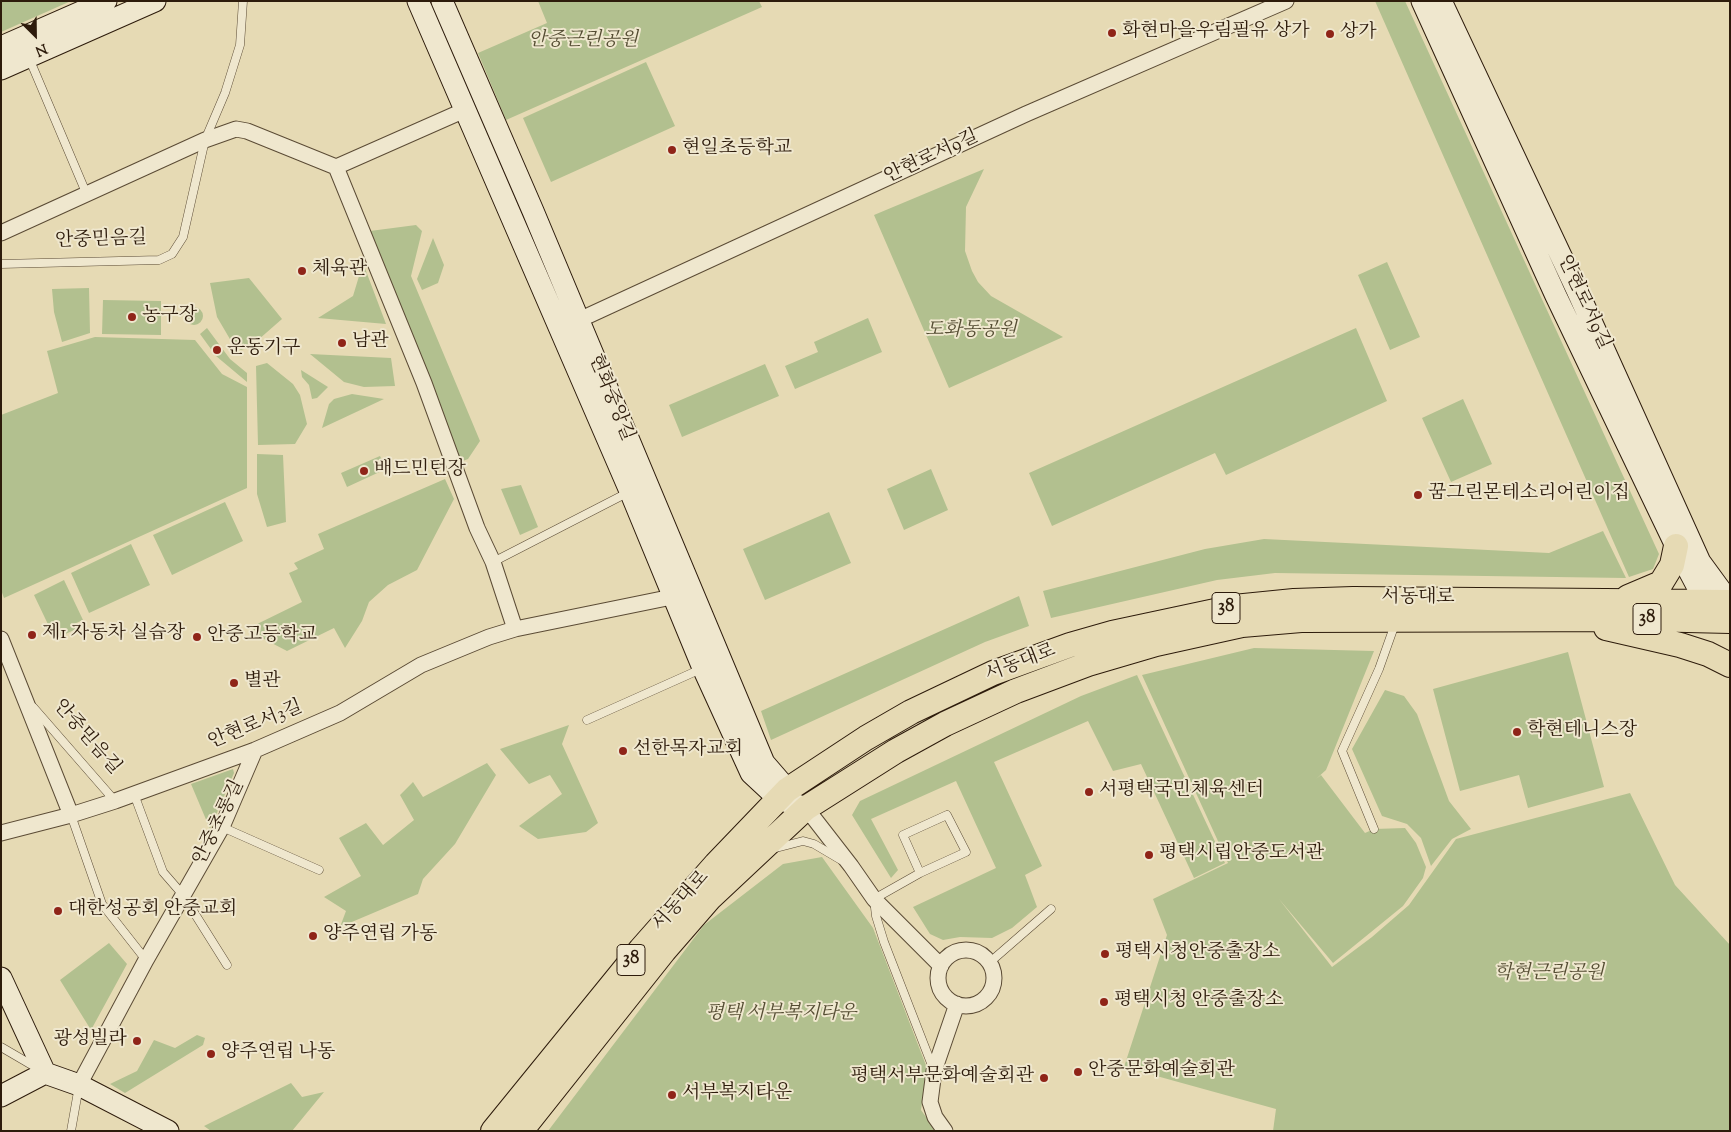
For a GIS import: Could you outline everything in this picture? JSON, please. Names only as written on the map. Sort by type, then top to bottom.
[{"type":"main road","points":[[1620,600],[1661,583],[1672,565],[1676,546]]},
{"type":"main road","name":"서동대로","points":[[493,1131],[641,948],[716,864],[783,795],[866,738],[904,716],[994,673],[1070,645],[1186,616],[1234,607],[1304,601],[1705,601],[1729,613]]},
{"type":"main road","name":"서동대로","points":[[521,1131],[664,951],[710,898],[806,808],[896,751],[945,724],[1016,691],[1088,664],[1156,644],[1242,625],[1301,620],[1570,620],[1729,613]]},
{"type":"main road","points":[[1570,620],[1680,645],[1708,654],[1730,665]]},
{"type":"street","points":[[1,47],[106,1]]},
{"type":"street","points":[[1,69],[155,1]]},
{"type":"street","points":[[418,1],[630,491],[672,597],[751,773],[806,808],[874,899],[940,966]]},
{"type":"street","name":"현화중앙길","points":[[442,1],[579,320],[696,606],[764,763],[783,795]]},
{"type":"street","name":"안현로서9길","points":[[579,320],[1026,114],[1286,1]]},
{"type":"street","points":[[1422,1],[1556,296],[1676,546],[1705,601]]},
{"type":"street","name":"안현로서9길","points":[[1441,1],[1577,290],[1700,562],[1729,613]]},
{"type":"street","points":[[465,110],[336,167],[424,383],[477,528],[493,562],[515,629]]},
{"type":"street","name":"안중믿음길","points":[[1,233],[88,195],[205,140],[236,129],[247,131],[336,167]]},
{"type":"street","points":[[559,329],[579,320]]},
{"type":"street","points":[[672,597],[696,606]]},
{"type":"street","name":"안현로서3길","points":[[1,833],[71,816],[255,750],[340,713],[421,665],[515,629],[672,597]]},
{"type":"street","name":"안중믿음길","points":[[1,639],[27,700],[71,816]]},
{"type":"street","name":"안중초롱길","points":[[79,1086],[146,960],[222,827],[255,750]]},
{"type":"street","points":[[967,950],[983,956],[989,963],[994,980],[987,996],[970,1006],[957,1004],[944,996],[939,988],[937,978],[940,966],[950,955],[967,950]]},
{"type":"street","points":[[1,978],[45,1073],[79,1086],[168,1131]]},
{"type":"street","points":[[945,1131],[935,1117],[930,1102],[934,1071],[957,1004]]},
{"type":"street","points":[[1,1096],[45,1073]]},
{"type":"lane","name":"안중믿음길","points":[[1,264],[159,260],[172,254],[183,237],[205,140],[225,93],[240,44],[243,1]]},
{"type":"lane","points":[[29,58],[88,195]]},
{"type":"lane","points":[[493,562],[630,491]]},
{"type":"lane","points":[[1374,829],[1342,751],[1379,669],[1396,620]]},
{"type":"lane","points":[[587,720],[703,668]]},
{"type":"lane","name":"안중믿음길","points":[[27,700],[115,801]]},
{"type":"lane","name":"안중초롱길","points":[[134,794],[164,872],[183,895],[228,965]]},
{"type":"lane","points":[[920,873],[903,835],[947,815],[966,852],[920,873],[874,899],[876,916],[884,942],[934,1071]]},
{"type":"lane","points":[[71,816],[102,904],[146,960]]},
{"type":"lane","points":[[222,827],[320,870]]},
{"type":"lane","points":[[755,856],[787,843],[803,840],[814,844],[851,866]]},
{"type":"lane","points":[[989,963],[1051,909]]},
{"type":"lane","points":[[1,1047],[45,1073]]},
{"type":"lane","name":"안중초롱길","points":[[71,1131],[79,1086]]},
{"type":"green space","points":[[1,1],[71,1],[1,32]]},
{"type":"green space","name":"안중근린공원","points":[[538,1],[759,1],[762,7],[506,120],[478,53],[547,23]]},
{"type":"green space","points":[[1375,1],[1405,1],[1659,554],[1653,569],[1629,577]]},
{"type":"green space","points":[[646,62],[675,126],[551,182],[523,118]]},
{"type":"green space","name":"도화동공원","points":[[984,169],[966,207],[965,251],[972,271],[978,282],[991,296],[1063,337],[949,388],[874,215]]},
{"type":"green space","points":[[416,225],[422,231],[411,276],[480,441],[468,459],[460,462],[370,231]]},
{"type":"green space","points":[[433,238],[444,265],[438,283],[422,290],[417,279]]},
{"type":"green space","points":[[1387,262],[1420,337],[1390,350],[1358,275]]},
{"type":"green space","points":[[363,263],[386,324],[318,318],[353,296]]},
{"type":"green space","points":[[249,278],[282,319],[250,347],[241,350],[234,346],[217,317],[210,283]]},
{"type":"green space","points":[[89,288],[90,333],[62,342],[54,312],[52,289]]},
{"type":"green space","name":"농구장","points":[[103,300],[161,301],[161,335],[102,334]]},
{"type":"green space","points":[[194,307],[200,310],[203,316],[200,322],[194,325],[188,322],[185,316],[188,310]]},
{"type":"green space","points":[[868,318],[882,352],[795,389],[785,366],[818,352],[814,342]]},
{"type":"green space","name":"운동기구","points":[[207,328],[230,359],[247,373],[247,382],[216,356],[200,334]]},
{"type":"green space","points":[[1356,328],[1387,401],[1226,475],[1215,453],[1052,526],[1029,473]]},
{"type":"green space","points":[[95,337],[195,340],[222,374],[247,387],[247,488],[4,598],[1,590],[1,415],[58,393],[47,351]]},
{"type":"green space","points":[[310,354],[391,358],[395,386],[364,387],[344,382]]},
{"type":"green space","points":[[267,363],[293,384],[300,395],[307,424],[295,444],[258,445],[256,366]]},
{"type":"green space","points":[[765,364],[779,396],[682,437],[669,405]]},
{"type":"green space","points":[[301,370],[328,387],[317,398],[312,399],[309,385],[302,377]]},
{"type":"green space","points":[[352,394],[384,399],[322,428],[329,404],[334,399]]},
{"type":"green space","points":[[1463,399],[1492,464],[1451,482],[1422,418]]},
{"type":"green space","points":[[257,454],[283,455],[286,522],[267,527],[257,494]]},
{"type":"green space","name":"배드민턴장","points":[[380,456],[386,469],[347,487],[341,473]]},
{"type":"green space","points":[[931,469],[948,510],[904,530],[887,489]]},
{"type":"green space","points":[[445,479],[454,499],[417,570],[388,585],[369,602],[362,621],[345,648],[334,628],[287,651],[262,638],[251,627],[302,602],[289,573],[298,569],[294,563],[324,549],[318,534]]},
{"type":"green space","points":[[521,485],[538,527],[520,535],[501,489]]},
{"type":"green space","points":[[225,502],[243,541],[172,575],[153,535]]},
{"type":"green space","points":[[829,512],[851,563],[765,600],[743,549]]},
{"type":"green space","points":[[1603,531],[1626,578],[1275,573],[1217,580],[1051,618],[1043,591],[1205,549],[1264,539],[1549,553]]},
{"type":"green space","points":[[131,544],[150,585],[89,613],[71,573]]},
{"type":"green space","points":[[64,580],[83,620],[74,624],[76,629],[55,639],[34,595]]},
{"type":"green space","points":[[1019,596],[1029,626],[985,642],[771,740],[761,711]]},
{"type":"green space","name":"학현근린공원","points":[[1254,648],[1374,651],[1326,770],[1316,779],[1321,775],[1365,833],[1374,829],[1405,828],[1416,843],[1426,867],[1423,878],[1403,906],[1333,963],[1279,899],[1332,967],[1372,937],[1409,905],[1456,839],[1630,793],[1675,885],[1730,945],[1730,1131],[1273,1131],[1276,1109],[1124,1067],[1167,935],[1153,899],[1228,863],[1142,675]]},
{"type":"green space","name":"학현테니스장","points":[[1568,652],[1604,787],[1528,808],[1519,775],[1460,791],[1433,689]]},
{"type":"green space","points":[[1137,675],[1225,863],[1194,878],[1141,764],[1113,771],[1088,721],[994,762],[1042,866],[1025,875],[1037,907],[1012,928],[992,938],[960,937],[943,940],[930,934],[913,907],[996,868],[956,781],[871,819],[898,870],[891,878],[852,815],[860,801],[1081,696]]},
{"type":"green space","points":[[1385,690],[1404,696],[1417,714],[1449,801],[1471,829],[1452,839],[1431,866],[1421,838],[1407,824],[1382,816],[1352,749]]},
{"type":"green space","points":[[569,725],[562,744],[598,823],[586,832],[538,839],[519,826],[562,794],[550,775],[529,784],[500,749]]},
{"type":"green space","points":[[487,763],[496,775],[455,844],[423,879],[418,894],[340,927],[346,911],[324,897],[361,876],[339,838],[366,823],[383,845],[414,820],[400,795],[413,782],[423,797]]},
{"type":"green space","points":[[233,769],[234,773],[210,829],[191,784]]},
{"type":"green space","name":"평택 서부복지타운","points":[[822,857],[873,928],[927,1068],[921,1110],[936,1131],[548,1131],[704,925],[783,864]]},
{"type":"green space","points":[[109,943],[127,964],[91,1030],[60,980]]},
{"type":"green space","points":[[197,1035],[205,1038],[203,1045],[125,1093],[110,1084],[137,1071],[154,1040],[175,1048]]},
{"type":"green space","points":[[291,1083],[302,1097],[324,1092],[292,1131],[211,1131],[204,1126]]},
{"type":"place","name":"화현마을우림필유 상가","points":[[1112,33]]},
{"type":"place","name":"상가","points":[[1330,34]]},
{"type":"place","name":"현일초등학교","points":[[672,150]]},
{"type":"place","name":"체육관","points":[[302,271]]},
{"type":"place","name":"농구장","points":[[132,317]]},
{"type":"place","name":"남관","points":[[342,343]]},
{"type":"place","name":"운동기구","points":[[217,350]]},
{"type":"place","name":"배드민턴장","points":[[364,471]]},
{"type":"place","name":"꿈그린몬테소리어린이집","points":[[1418,495]]},
{"type":"place","name":"제1 자동차 실습장","points":[[32,635]]},
{"type":"place","name":"안중고등학교","points":[[197,637]]},
{"type":"place","name":"별관","points":[[234,683]]},
{"type":"place","name":"학현테니스장","points":[[1517,732]]},
{"type":"place","name":"선한목자교회","points":[[623,751]]},
{"type":"place","name":"서평택국민체육센터","points":[[1089,792]]},
{"type":"place","name":"평택시립안중도서관","points":[[1149,855]]},
{"type":"place","name":"대한성공회 안중교회","points":[[58,911]]},
{"type":"place","name":"양주연립 가동","points":[[313,936]]},
{"type":"place","name":"평택시청안중출장소","points":[[1105,954]]},
{"type":"place","name":"평택시청 안중출장소","points":[[1104,1002]]},
{"type":"place","name":"광성빌라","points":[[137,1041]]},
{"type":"place","name":"양주연립 나동","points":[[211,1054]]},
{"type":"place","name":"안중문화예술회관","points":[[1078,1072]]},
{"type":"place","name":"평택서부문화예술회관","points":[[1044,1078]]},
{"type":"place","name":"서부복지타운","points":[[672,1095]]}]
